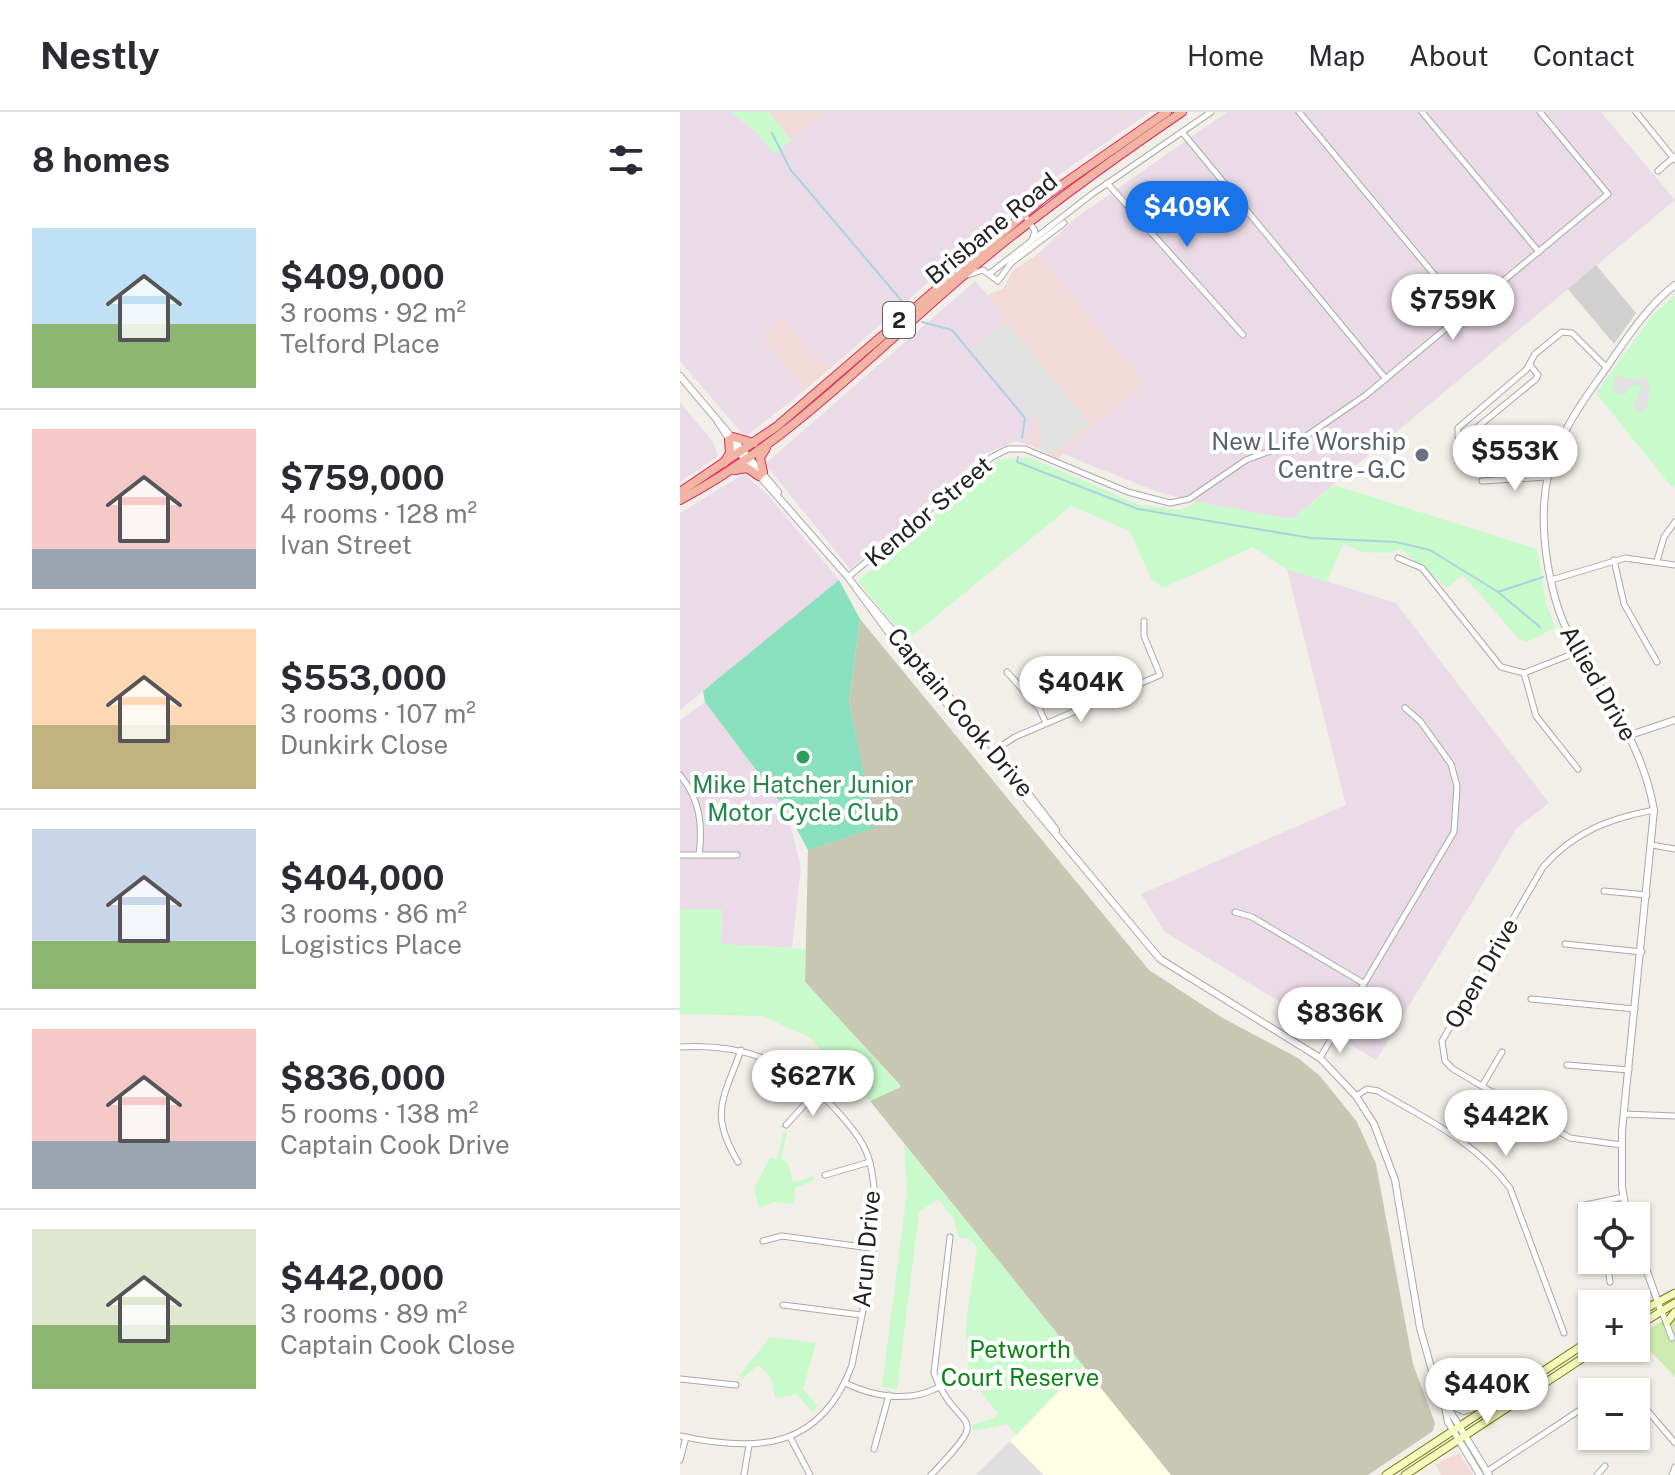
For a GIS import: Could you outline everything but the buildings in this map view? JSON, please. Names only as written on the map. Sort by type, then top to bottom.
[{"type":"highway","name":"Brisbane Road","points":[[745,455],[755,443],[1029,215],[1167,112]]},
{"type":"highway","name":"Brisbane Road","points":[[680,500],[777,436],[959,280],[1029,215],[1182,112]]},
{"type":"highway","points":[[755,443],[743,443],[731,438],[724,470],[747,468],[761,474],[761,455],[777,436]]},
{"type":"highway","name":"Brisbane Road","points":[[680,492],[724,470]]},
{"type":"main road","points":[[1650,1306],[1675,1293]]},
{"type":"main road","points":[[1650,1318],[1675,1303]]},
{"type":"main road","points":[[1667,1322],[1675,1312]]},
{"type":"main road","points":[[1386,1475],[1578,1348]]},
{"type":"main road","points":[[1405,1475],[1578,1361]]},
{"type":"street","name":"Brisbane Road","points":[[1068,216],[1107,183],[1211,112]]},
{"type":"street","points":[[1299,112],[1466,313]]},
{"type":"street","points":[[1422,112],[1539,252]]},
{"type":"street","points":[[1182,132],[1386,379],[1608,194],[1540,112]]},
{"type":"street","points":[[1636,112],[1675,158],[1658,171]]},
{"type":"street","points":[[1107,183],[1243,335]]},
{"type":"street","points":[[1029,215],[1047,230]]},
{"type":"street","points":[[1022,249],[1035,235],[1029,215]]},
{"type":"street","points":[[989,274],[1068,216]]},
{"type":"street","points":[[959,280],[977,271],[989,274],[993,281],[1000,280],[1013,261],[1043,241],[1068,216]]},
{"type":"street","points":[[1043,241],[1047,230]]},
{"type":"street","name":"Allied Drive","points":[[1624,1202],[1624,1114],[1654,810],[1645,770],[1630,735],[1556,605],[1542,511],[1546,477],[1561,435],[1645,316],[1675,285]]},
{"type":"street","points":[[1530,365],[1538,375],[1536,379],[1463,439],[1458,437],[1458,428],[1530,365],[1535,354],[1568,331],[1607,368]]},
{"type":"street","name":"Captain Cook Drive","points":[[680,376],[848,577],[897,644],[993,752],[1160,959],[1320,1058],[1356,1096],[1374,1124],[1395,1180],[1420,1328],[1437,1385],[1456,1428],[1485,1474]]},
{"type":"street","name":"Kendor Street","points":[[848,577],[992,457],[1008,449],[1025,449],[1128,492],[1170,503],[1189,499],[1246,460],[1302,439],[1386,379]]},
{"type":"street","points":[[1482,481],[1546,477]]},
{"type":"street","points":[[1657,561],[1664,537],[1675,522]]},
{"type":"street","points":[[1398,558],[1422,568],[1501,667],[1524,673],[1580,651]]},
{"type":"street","points":[[1551,580],[1614,560],[1657,561],[1675,565]]},
{"type":"street","points":[[1614,560],[1624,604],[1657,662]]},
{"type":"street","points":[[993,752],[1009,740],[1160,675],[1144,636],[1144,621]]},
{"type":"street","points":[[1007,672],[1039,708],[1046,723]]},
{"type":"street","points":[[1524,673],[1536,716],[1578,769]]},
{"type":"street","points":[[1320,1058],[1446,849],[1458,812],[1457,786],[1451,764],[1428,731],[1405,708]]},
{"type":"street","points":[[1630,735],[1675,720]]},
{"type":"street","points":[[680,775],[688,785],[700,816],[699,855]]},
{"type":"street","name":"Open Drive","points":[[1622,1145],[1570,1138],[1445,1061],[1442,1041],[1543,867],[1571,839],[1590,828],[1614,818],[1654,810]]},
{"type":"street","points":[[1652,845],[1675,849]]},
{"type":"street","points":[[680,855],[737,855]]},
{"type":"street","points":[[1604,891],[1648,895]]},
{"type":"street","points":[[1235,912],[1252,917],[1363,983]]},
{"type":"street","points":[[1565,944],[1642,952]]},
{"type":"street","points":[[1531,999],[1635,1009]]},
{"type":"street","name":"Arun Drive","points":[[680,1047],[718,1046],[741,1050],[784,1066],[818,1090],[852,1128],[870,1162],[874,1198],[861,1315],[845,1383],[824,1414],[810,1427],[790,1436],[749,1445],[683,1436]]},
{"type":"street","points":[[738,1162],[719,1122],[720,1108],[741,1050]]},
{"type":"street","points":[[1482,1086],[1502,1052]]},
{"type":"street","points":[[1567,1065],[1629,1070]]},
{"type":"street","points":[[1356,1096],[1367,1089],[1378,1091],[1463,1140],[1497,1170],[1510,1188],[1564,1333]]},
{"type":"street","points":[[786,1125],[818,1090]]},
{"type":"street","points":[[1624,1114],[1675,1116]]},
{"type":"street","points":[[825,1175],[870,1162]]},
{"type":"street","points":[[1600,1202],[1623,1197]]},
{"type":"street","points":[[763,1241],[782,1236],[870,1248]]},
{"type":"street","points":[[931,1475],[963,1442],[969,1431],[962,1415],[939,1387],[933,1359],[950,1237]]},
{"type":"street","points":[[1609,1274],[1610,1282]]},
{"type":"street","points":[[1648,1274],[1672,1338]]},
{"type":"street","points":[[783,1305],[861,1315]]},
{"type":"street","points":[[680,1379],[736,1385]]},
{"type":"street","points":[[845,1383],[860,1391],[911,1397],[939,1387]]},
{"type":"street","points":[[1437,1385],[1454,1407],[1464,1411],[1496,1401]]},
{"type":"street","points":[[874,1449],[889,1395]]},
{"type":"street","points":[[1485,1474],[1578,1411]]},
{"type":"street","points":[[1650,1414],[1675,1443]]},
{"type":"street","points":[[680,1460],[683,1436]]},
{"type":"street","points":[[790,1436],[810,1475]]},
{"type":"street","points":[[744,1475],[749,1445]]},
{"type":"street","points":[[1597,1475],[1605,1466]]},
{"type":"street","points":[[1672,1475],[1675,1467]]},
{"type":"shaded area","points":[[680,112],[731,112],[775,153],[826,112],[1150,112],[1022,200],[833,366],[820,363],[783,318],[762,336],[805,390],[745,437],[680,361]]},
{"type":"shaded area","points":[[769,112],[826,112],[791,140]]},
{"type":"shaded area","points":[[1227,112],[1601,112],[1675,200],[1292,519],[1201,503],[1158,492],[1063,454],[1145,383],[1038,254],[1077,217]]},
{"type":"shaded area","points":[[1038,254],[1145,383],[1058,459],[1030,445],[1031,419],[971,349],[1005,316],[987,295],[1003,289],[1012,271]]},
{"type":"shaded area","points":[[1596,265],[1636,313],[1614,344],[1568,289]]},
{"type":"shaded area","points":[[975,281],[1006,316],[971,349],[1032,419],[1030,445],[1016,441],[984,454],[850,569],[765,464]]},
{"type":"shaded area","points":[[783,318],[820,363],[833,366],[805,390],[761,336]]},
{"type":"shaded area","points":[[1008,324],[1090,423],[1051,455],[1040,450],[1040,424],[1035,417],[1032,419],[971,349],[1000,325],[1003,328]]},
{"type":"shaded area","points":[[1615,375],[1635,380],[1647,376],[1650,386],[1647,407],[1639,413],[1633,407],[1642,384],[1628,387],[1626,395],[1612,392]]},
{"type":"shaded area","points":[[680,402],[713,442],[718,456],[680,482]]},
{"type":"shaded area","points":[[744,474],[769,496],[839,580],[680,710],[680,513]]},
{"type":"shaded area","points":[[1287,569],[1396,603],[1549,803],[1517,828],[1376,1060],[1165,932],[1141,894],[1346,805]]},
{"type":"shaded area","points":[[860,619],[1149,970],[1221,1017],[1298,1058],[1320,1076],[1357,1122],[1376,1164],[1413,1364],[1435,1423],[1433,1431],[1368,1475],[1171,1475],[870,1101],[901,1086],[805,982],[808,850],[874,828],[849,702]]},
{"type":"shaded area","points":[[705,702],[787,811],[801,868],[792,948],[721,944],[722,910],[680,909],[680,720]]},
{"type":"shaded area","points":[[1083,1366],[1171,1475],[1044,1475],[1010,1441]]},
{"type":"shaded area","points":[[1010,1441],[1044,1475],[976,1475]]},
{"type":"shaded area","points":[[1459,1453],[1473,1475],[1441,1475],[1435,1464]]},
{"type":"green space","points":[[731,112],[769,112],[791,140],[774,154],[757,133]]},
{"type":"green space","points":[[1675,295],[1675,486],[1672,487],[1596,393],[1653,315]]},
{"type":"green space","points":[[1028,457],[1140,505],[1180,510],[1197,502],[1292,519],[1334,485],[1537,549],[1546,603],[1555,628],[1527,642],[1519,639],[1463,575],[1447,588],[1401,549],[1388,553],[1363,552],[1343,544],[1327,582],[1287,569],[1253,547],[1163,588],[1151,579],[1130,531],[1071,506],[907,640],[858,581],[999,460]]},
{"type":"green space","name":"Mike Hatcher Junior Motor Cycle Club","points":[[839,580],[860,619],[849,702],[875,828],[808,850],[787,811],[705,702],[703,691]]},
{"type":"green space","points":[[680,909],[722,910],[721,944],[805,949],[805,982],[901,1087],[870,1101],[809,1037],[762,1016],[680,1014]]},
{"type":"green space","points":[[783,1133],[787,1133],[781,1160],[787,1162],[794,1183],[813,1176],[815,1180],[795,1188],[794,1204],[773,1202],[759,1208],[754,1188],[770,1158],[777,1159]]},
{"type":"green space","name":"Petworth Court Reserve","points":[[904,1144],[1083,1366],[1016,1435],[1007,1424],[973,1431],[972,1425],[994,1418],[998,1413],[975,1383],[969,1367],[967,1316],[977,1248],[970,1239],[958,1237],[954,1219],[938,1199],[919,1212],[897,1389],[882,1387],[907,1191]]},
{"type":"green space","points":[[1675,1314],[1675,1377],[1650,1351],[1650,1328]]},
{"type":"green space","points":[[770,1337],[816,1343],[803,1389],[818,1406],[812,1412],[797,1394],[775,1398],[771,1378],[761,1367],[757,1366],[742,1379],[739,1376]]},
{"type":"waterway","points":[[772,133],[790,169],[906,306]]},
{"type":"waterway","points":[[922,322],[952,330],[1025,418],[1022,438]]},
{"type":"waterway","points":[[1018,457],[1017,462],[1138,509],[1311,538],[1396,542],[1430,550],[1498,592],[1543,577]]},
{"type":"waterway","points":[[1498,592],[1540,627]]},
{"type":"place","name":"New Life Worship Centre - G.C","points":[[1422,455]]},
{"type":"place","name":"Mike Hatcher Junior Motor Cycle Club","points":[[803,757]]}]
